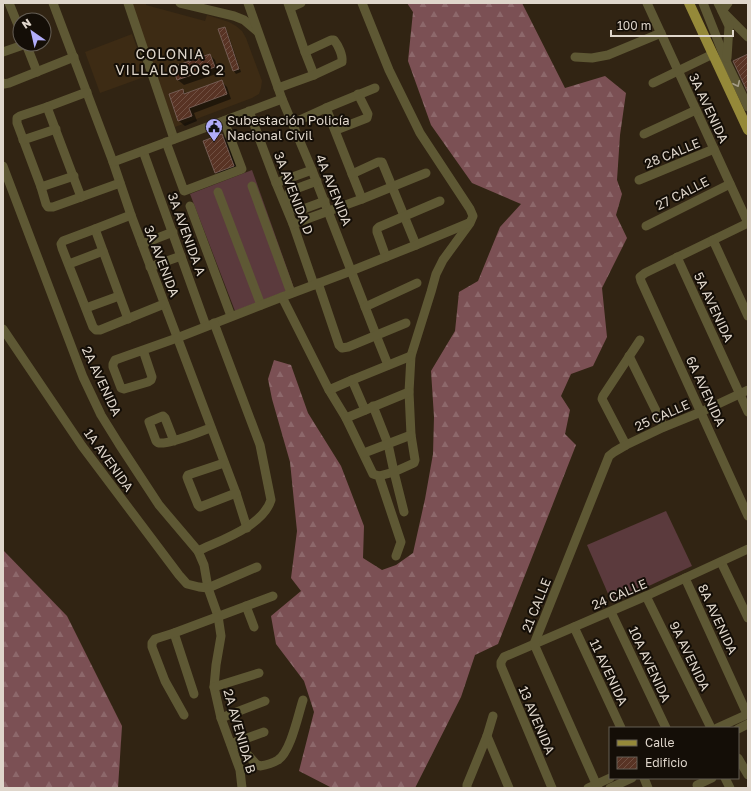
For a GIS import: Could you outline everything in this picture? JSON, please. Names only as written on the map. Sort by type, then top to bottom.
[{"type":"main road","points":[[689,3],[748,130]]},
{"type":"street","name":"3A AVENIDA","points":[[53,3],[113,162],[150,267],[236,493],[247,528]]},
{"type":"street","points":[[128,3],[184,191],[242,169],[224,120]]},
{"type":"street","points":[[180,3],[234,16],[244,20],[258,32]]},
{"type":"street","name":"4A AVENIDA","points":[[248,3],[282,99],[317,180],[388,365]]},
{"type":"street","points":[[301,3],[289,6],[314,75]]},
{"type":"street","points":[[282,297],[374,474],[379,476],[394,472],[414,463],[415,460],[411,435],[408,392],[411,356],[436,274],[443,260],[470,223],[473,216],[470,209],[420,133],[389,70],[362,3]]},
{"type":"street","name":"3A AVENIDA","points":[[647,3],[748,223]]},
{"type":"street","points":[[725,80],[729,26],[722,11],[728,3]]},
{"type":"street","points":[[704,5],[748,107]]},
{"type":"street","points":[[704,5],[710,12],[718,9]]},
{"type":"street","points":[[3,15],[11,7]]},
{"type":"street","points":[[718,9],[726,58]]},
{"type":"street","points":[[718,9],[748,38]]},
{"type":"street","points":[[575,57],[592,58],[608,55],[661,33]]},
{"type":"street","points":[[278,88],[314,75],[342,62],[343,59],[337,43],[334,40],[305,52]]},
{"type":"street","points":[[29,52],[37,72]]},
{"type":"street","points":[[653,83],[712,54]]},
{"type":"street","points":[[3,83],[9,83],[74,56]]},
{"type":"street","points":[[293,123],[375,88]]},
{"type":"street","points":[[87,92],[17,118],[17,123],[46,204],[48,207],[53,207],[120,183]]},
{"type":"street","points":[[336,130],[368,118],[368,114],[358,94]]},
{"type":"street","points":[[113,162],[282,99]]},
{"type":"street","points":[[47,107],[81,197]]},
{"type":"street","points":[[326,108],[336,130],[362,199]]},
{"type":"street","points":[[644,134],[696,110]]},
{"type":"street","name":"3A AVENIDA D","points":[[249,111],[339,345],[342,348],[376,336]]},
{"type":"street","points":[[23,140],[56,129]]},
{"type":"street","name":"28 CALLE","points":[[639,180],[714,149]]},
{"type":"street","name":"3A AVENIDA A","points":[[143,151],[181,256],[260,445],[271,500],[266,510],[247,528]]},
{"type":"street","points":[[352,174],[378,162],[382,162],[416,245]]},
{"type":"street","name":"2A AVENIDA","points":[[3,166],[83,377],[101,415],[159,505],[198,551],[204,565],[208,588]]},
{"type":"street","points":[[276,184],[312,170]]},
{"type":"street","points":[[293,224],[362,199],[426,173]]},
{"type":"street","points":[[41,187],[74,176]]},
{"type":"street","points":[[317,180],[289,192],[295,208],[298,211],[325,201]]},
{"type":"street","name":"27 CALLE","points":[[646,226],[730,184]]},
{"type":"street","points":[[252,186],[291,293]]},
{"type":"street","points":[[218,192],[261,305]]},
{"type":"street","points":[[386,257],[376,232],[377,229],[440,200]]},
{"type":"street","points":[[190,206],[231,316]]},
{"type":"street","points":[[131,215],[63,241],[61,244],[68,264],[96,330],[100,330],[164,304]]},
{"type":"street","points":[[143,350],[152,377],[151,380],[124,390],[121,388],[113,367],[115,360],[143,350],[177,338],[210,324],[352,271],[470,223]]},
{"type":"street","points":[[677,257],[748,223]]},
{"type":"street","points":[[95,229],[128,319]]},
{"type":"street","points":[[142,244],[173,232]]},
{"type":"street","points":[[713,240],[748,316]]},
{"type":"street","points":[[68,264],[103,251]]},
{"type":"street","points":[[150,267],[181,256]]},
{"type":"street","name":"6A AVENIDA","points":[[677,257],[645,272],[640,277],[641,281],[748,516]]},
{"type":"street","name":"5A AVENIDA","points":[[677,257],[744,392],[748,412]]},
{"type":"street","points":[[365,307],[417,283]]},
{"type":"street","points":[[86,308],[119,296]]},
{"type":"street","points":[[376,336],[406,324]]},
{"type":"street","name":"1A AVENIDA","points":[[3,329],[82,446],[179,575],[187,584],[199,588],[208,588]]},
{"type":"street","points":[[626,445],[602,399],[640,340]]},
{"type":"street","points":[[329,390],[411,356]]},
{"type":"street","points":[[629,356],[664,427]]},
{"type":"street","points":[[352,380],[388,444],[404,512]]},
{"type":"street","points":[[346,418],[408,392]]},
{"type":"street","name":"25 CALLE","points":[[609,456],[626,445],[744,392]]},
{"type":"street","points":[[174,441],[211,428]]},
{"type":"street","points":[[364,453],[411,435]]},
{"type":"street","name":"21 CALLE","points":[[594,787],[534,644],[609,456]]},
{"type":"street","points":[[224,463],[188,475],[188,480],[198,505],[200,506],[236,493]]},
{"type":"street","points":[[379,476],[401,542],[396,556]]},
{"type":"street","points":[[198,551],[247,528]]},
{"type":"street","name":"24 CALLE","points":[[501,662],[504,657],[611,612],[748,549]]},
{"type":"street","points":[[721,562],[748,618]]},
{"type":"street","points":[[208,588],[257,567]]},
{"type":"street","name":"8A AVENIDA","points":[[685,578],[748,714]]},
{"type":"street","name":"2A AVENIDA B","points":[[208,588],[218,616],[220,636],[214,687],[221,718],[233,743],[240,770],[242,788]]},
{"type":"street","points":[[184,715],[165,681],[152,643],[155,639],[273,596]]},
{"type":"street","name":"9A AVENIDA","points":[[646,596],[711,727]]},
{"type":"street","points":[[246,606],[254,627]]},
{"type":"street","name":"10A AVENIDA","points":[[611,612],[666,727]]},
{"type":"street","name":"11 AVENIDA","points":[[574,627],[621,727]]},
{"type":"street","points":[[174,633],[194,694]]},
{"type":"street","name":"13 AVENIDA","points":[[501,662],[501,666],[552,788]]},
{"type":"street","points":[[214,687],[259,673]]},
{"type":"street","points":[[264,732],[233,743],[260,766],[279,759],[284,754],[290,741],[303,700]]},
{"type":"street","points":[[221,718],[265,701]]},
{"type":"street","points":[[719,727],[748,714]]},
{"type":"street","points":[[467,788],[494,716]]},
{"type":"street","points":[[487,736],[509,788]]},
{"type":"street","points":[[739,760],[748,775]]},
{"type":"street","points":[[594,787],[609,779]]},
{"type":"street","points":[[610,788],[630,779]]},
{"type":"street","points":[[697,785],[710,779]]},
{"type":"street","points":[[726,779],[730,788]]},
{"type":"shaded area","points":[[130,3],[146,3],[146,5],[205,21],[207,15],[229,22],[236,26],[242,31],[246,38],[262,81],[259,94],[175,127]]},
{"type":"shaded area","points":[[132,34],[147,76],[100,93],[85,52]]},
{"type":"shaded area","points":[[252,170],[294,288],[235,311],[190,194]]},
{"type":"shaded area","points":[[666,511],[692,566],[612,603],[587,545]]},
{"type":"green space","points":[[407,3],[522,3],[565,88],[605,76],[626,93],[620,135],[617,180],[622,194],[616,215],[627,238],[602,288],[607,337],[593,366],[571,374],[561,396],[570,410],[565,434],[576,445],[498,644],[475,655],[461,697],[415,788],[332,788],[299,771],[314,712],[304,681],[276,644],[271,616],[301,591],[291,578],[297,531],[290,462],[272,399],[268,379],[274,360],[291,365],[308,413],[341,466],[364,526],[363,558],[382,570],[396,565],[413,553],[425,499],[433,454],[434,417],[431,371],[455,331],[459,292],[478,281],[500,227],[521,204],[472,183],[431,125],[408,61],[413,12]]},
{"type":"green space","points":[[3,550],[67,616],[122,726],[118,788],[3,788]]},
{"type":"building","points":[[225,27],[239,69],[233,71],[218,29]]},
{"type":"building","points":[[210,54],[215,67],[177,80],[173,68]]},
{"type":"building","points":[[748,54],[748,93],[733,61]]},
{"type":"building","points":[[222,80],[227,94],[189,108],[192,116],[178,121],[169,94],[183,89],[184,94]]},
{"type":"building","points":[[222,134],[234,166],[215,173],[203,141]]},
{"type":"place","name":"Subestación Policía Nacional Civil","points":[[214,142]]},
{"type":"district","name":"COLONIA VILLALOBOS 2","points":[[170,62]]}]
